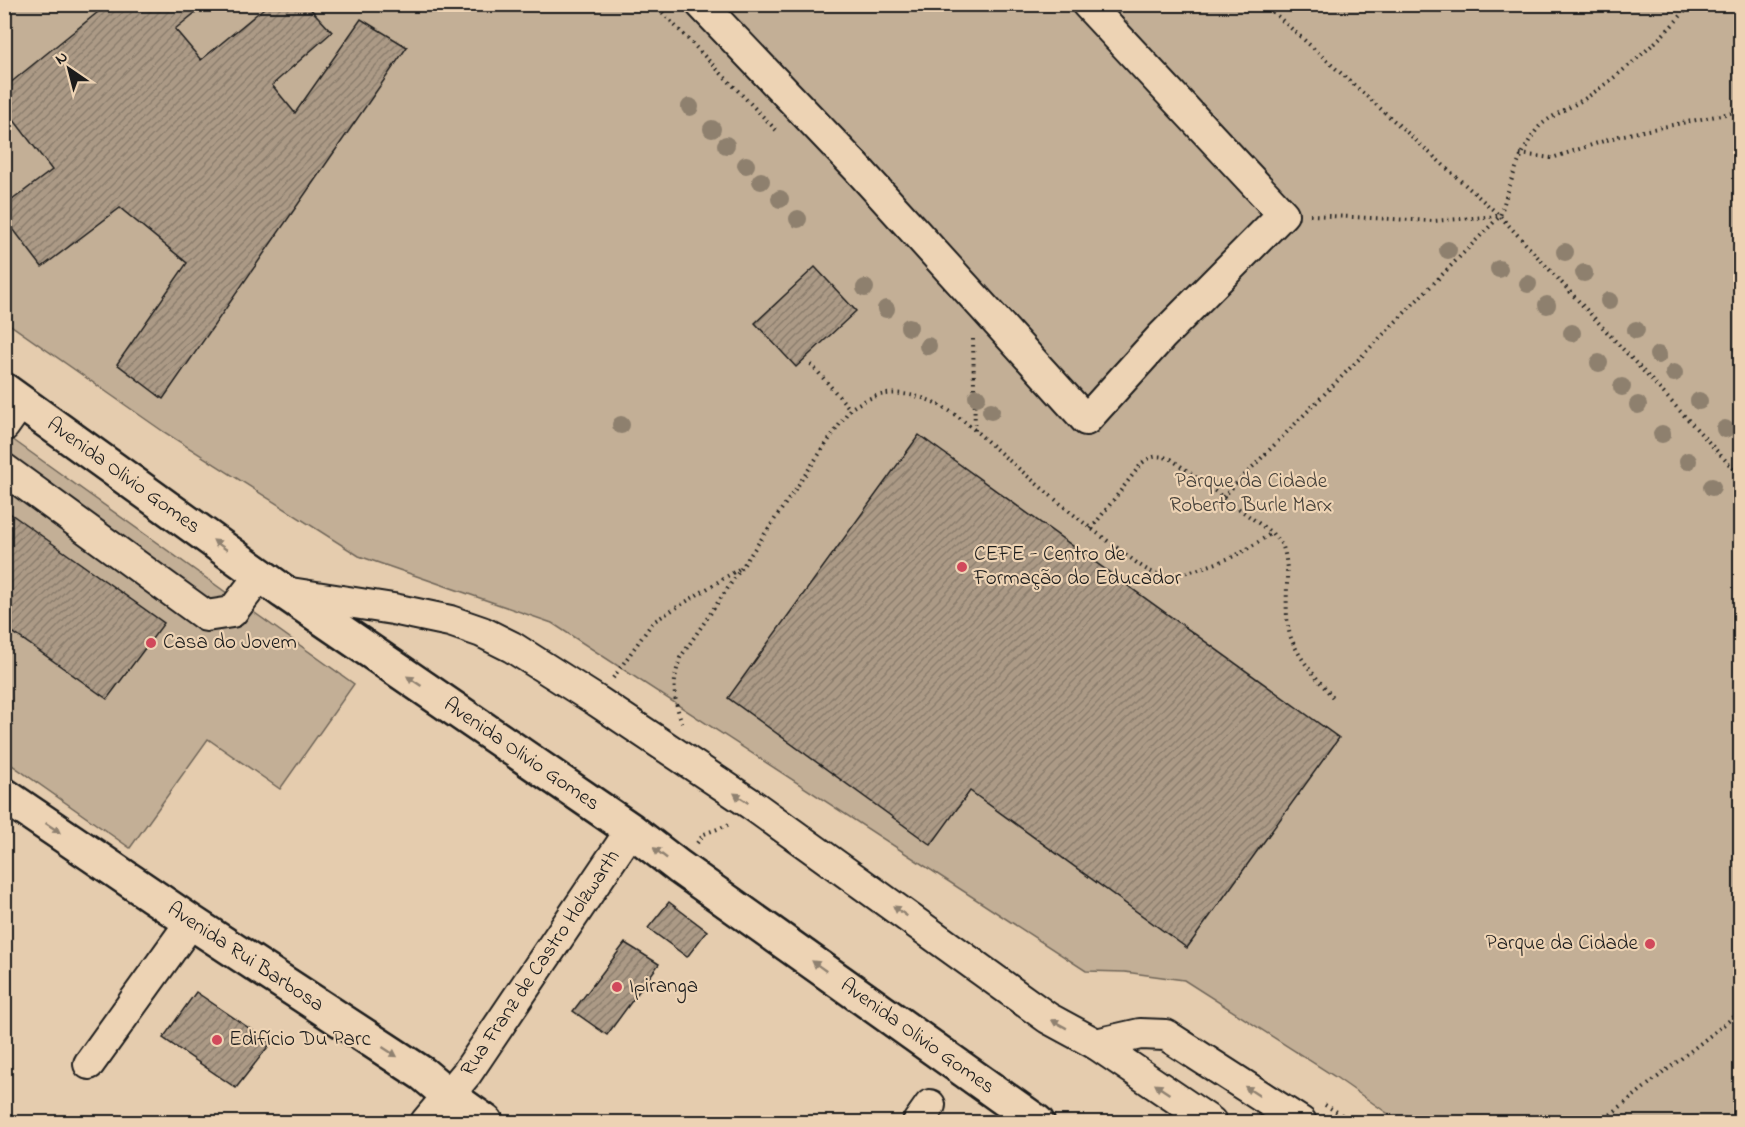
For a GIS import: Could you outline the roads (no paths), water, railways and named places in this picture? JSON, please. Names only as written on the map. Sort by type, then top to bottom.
[{"type":"main road","name":"Avenida Olivio Gomes","points":[[10,406],[631,830],[679,867],[1035,1122]]},
{"type":"main road","name":"Avenida Rui Barbosa","points":[[4,795],[191,922],[423,1074],[486,1122]]},
{"type":"street","points":[[701,4],[866,178],[1086,420],[1162,336],[1282,214],[1087,4]]},
{"type":"street","points":[[4,469],[206,616],[232,612],[272,583],[450,621],[482,632],[512,647],[751,804],[1048,1018],[1096,1044],[1211,1122]]},
{"type":"street","name":"Rua Franz de Castro Holzwarth","points":[[426,1122],[467,1073],[631,830]]},
{"type":"street","points":[[89,1064],[191,922]]},
{"type":"street","points":[[1096,1044],[1140,1034],[1166,1035],[1301,1122]]},
{"type":"place","name":"CEFE - Centro de Formação do Educador","points":[[962,567]]},
{"type":"place","name":"Casa do Jovem","points":[[151,643]]},
{"type":"place","name":"Parque da Cidade","points":[[1650,944]]},
{"type":"place","name":"Ipiranga","points":[[617,987]]},
{"type":"place","name":"Edifício Du Parc","points":[[217,1040]]},
{"type":"park label","name":"Parque da Cidade Roberto Burle Marx","points":[[1251,494]]}]
